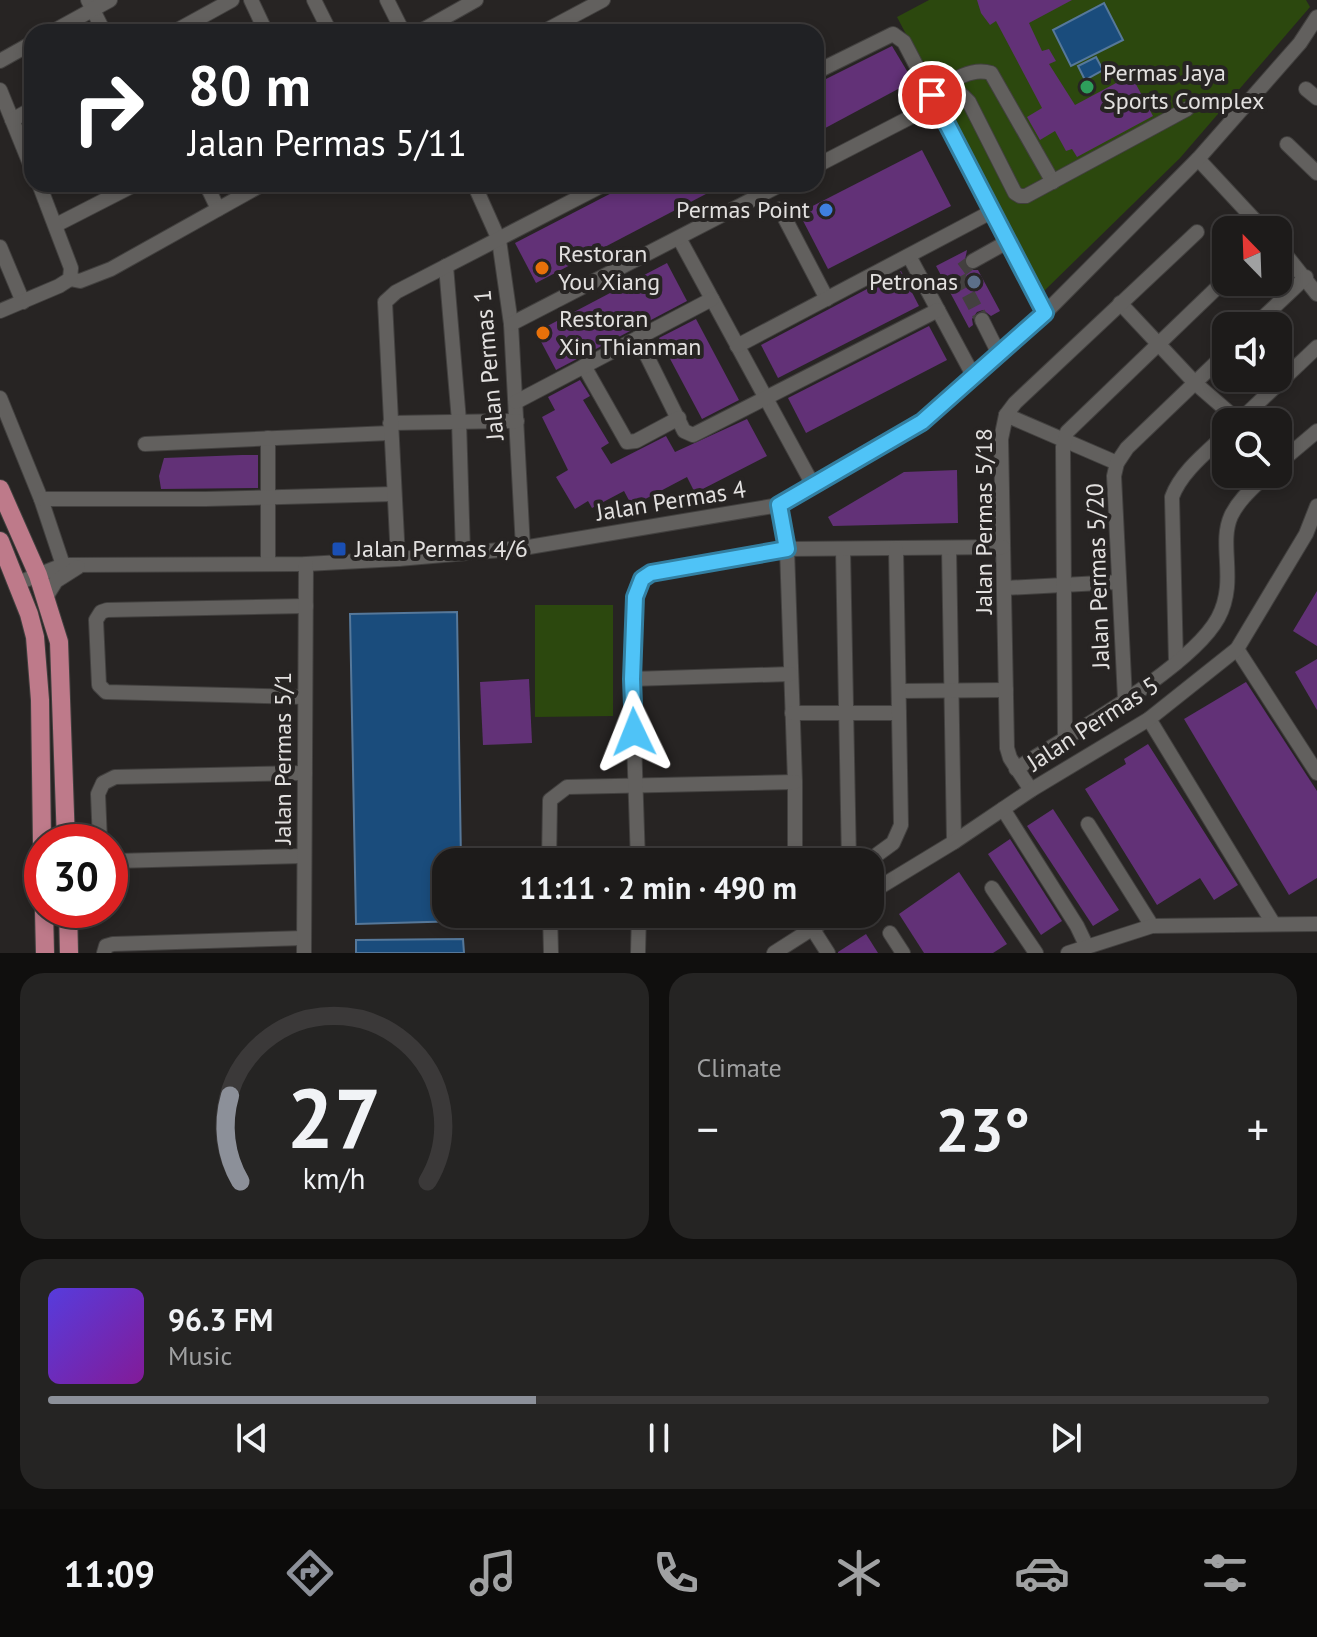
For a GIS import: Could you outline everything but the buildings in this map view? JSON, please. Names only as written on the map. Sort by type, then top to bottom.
[{"type":"main road","points":[[0,489],[38,575],[59,642],[65,824]]},
{"type":"main road","points":[[0,541],[18,583],[35,637],[42,824]]},
{"type":"main road","points":[[44,928],[45,953]]},
{"type":"main road","points":[[68,928],[69,953]]},
{"type":"street","points":[[63,24],[90,5],[110,0]]},
{"type":"street","points":[[188,24],[232,0]]},
{"type":"street","points":[[251,0],[262,24]]},
{"type":"street","points":[[314,0],[326,24]]},
{"type":"street","points":[[387,0],[399,24]]},
{"type":"street","points":[[433,24],[476,0]]},
{"type":"street","points":[[558,24],[603,0]]},
{"type":"street","points":[[90,5],[100,24]]},
{"type":"street","name":"Jalan Permas 4","points":[[18,583],[63,565],[306,564],[523,548],[779,505],[922,422],[1045,313],[1198,159],[1300,43],[1317,17]]},
{"type":"street","points":[[824,68],[893,34],[904,42],[1045,313]]},
{"type":"street","points":[[0,61],[24,48]]},
{"type":"street","points":[[824,162],[934,100],[964,75],[979,71],[991,73],[1053,182]]},
{"type":"street","points":[[0,90],[24,149]]},
{"type":"street","points":[[934,100],[965,97],[1017,195],[1030,195],[1187,109]]},
{"type":"street","points":[[12,120],[24,113]]},
{"type":"street","points":[[1287,144],[1317,173]]},
{"type":"street","points":[[1198,159],[1251,216]]},
{"type":"street","points":[[42,192],[71,268],[70,279]]},
{"type":"street","points":[[56,225],[120,192]]},
{"type":"street","points":[[210,192],[218,209]]},
{"type":"street","points":[[0,311],[70,279],[80,281],[111,269],[249,192]]},
{"type":"street","name":"Jalan Permas 1","points":[[478,192],[499,240],[511,324],[523,548]]},
{"type":"street","points":[[398,559],[385,302],[396,292],[590,192]]},
{"type":"street","points":[[511,324],[679,238],[751,192]]},
{"type":"street","points":[[780,209],[827,299]]},
{"type":"street","points":[[737,346],[991,212]]},
{"type":"street","name":"Jalan Permas 5/18","points":[[1016,769],[1007,748],[1001,439],[1006,415],[1015,403],[1197,232]]},
{"type":"street","points":[[679,238],[813,485]]},
{"type":"street","points":[[973,261],[1007,242]]},
{"type":"street","points":[[0,247],[23,302]]},
{"type":"street","points":[[909,256],[974,377]]},
{"type":"street","points":[[1292,261],[1317,294]]},
{"type":"street","points":[[446,266],[459,421],[463,553]]},
{"type":"street","points":[[1269,312],[1306,277]]},
{"type":"street","points":[[1065,737],[1067,432],[1212,293]]},
{"type":"street","points":[[516,402],[584,366],[617,354],[638,338],[712,299]]},
{"type":"street","points":[[1120,303],[1195,383],[1223,408]]},
{"type":"street","points":[[638,338],[684,431],[693,435],[938,310]]},
{"type":"street","points":[[982,320],[999,354]]},
{"type":"street","points":[[1254,408],[1317,347]]},
{"type":"street","points":[[584,366],[627,442],[636,441],[679,418]]},
{"type":"street","name":"Jalan Permas 5/20","points":[[1125,699],[1114,476],[1117,463],[1127,448],[1212,367]]},
{"type":"street","points":[[0,398],[41,499],[63,565]]},
{"type":"street","points":[[1006,415],[1117,463]]},
{"type":"street","points":[[145,444],[268,438],[459,421],[517,421]]},
{"type":"street","points":[[1292,449],[1317,431]]},
{"type":"street","points":[[268,438],[268,564]]},
{"type":"street","points":[[1176,663],[1172,497],[1183,478],[1212,448]]},
{"type":"street","points":[[1031,790],[1016,769],[1176,663],[1217,621],[1227,598],[1230,518],[1252,488]]},
{"type":"street","points":[[41,499],[394,494]]},
{"type":"street","points":[[779,505],[787,549],[795,848]]},
{"type":"street","name":"Jalan Permas 5","points":[[884,884],[1149,719],[1237,649],[1306,534],[1317,506]]},
{"type":"street","points":[[638,848],[632,679],[635,597],[642,579],[651,573],[787,549],[1003,547]]},
{"type":"street","points":[[949,548],[954,842]]},
{"type":"street","points":[[843,549],[849,848]]},
{"type":"street","points":[[884,850],[893,843],[901,825],[896,549]]},
{"type":"street","name":"Jalan Permas 5/1","points":[[304,946],[306,564]]},
{"type":"street","points":[[46,597],[56,581],[79,566]]},
{"type":"street","points":[[1005,588],[1119,582]]},
{"type":"street","points":[[305,697],[106,692],[99,685],[96,620],[101,612],[306,606]]},
{"type":"street","points":[[1237,649],[1317,773]]},
{"type":"street","points":[[632,679],[791,674]]},
{"type":"street","points":[[899,691],[1006,690]]},
{"type":"street","points":[[792,713],[899,713]]},
{"type":"street","points":[[1149,719],[1273,923]]},
{"type":"street","points":[[99,824],[98,794],[103,783],[115,777],[305,773]]},
{"type":"street","points":[[549,848],[550,800],[567,787],[795,782]]},
{"type":"street","points":[[1003,809],[1087,947]]},
{"type":"street","points":[[1088,824],[1152,926]]},
{"type":"street","points":[[128,861],[304,856]]},
{"type":"street","points":[[992,888],[1036,953]]},
{"type":"street","points":[[1068,953],[1152,926],[1317,924]]},
{"type":"street","points":[[550,928],[551,953]]},
{"type":"street","points":[[638,953],[639,928]]},
{"type":"street","points":[[774,953],[802,928]]},
{"type":"street","points":[[814,928],[828,953]]},
{"type":"street","points":[[890,933],[903,953]]},
{"type":"street","points":[[105,950],[304,946]]},
{"type":"green space","name":"Permas Jaya Sports Complex","points":[[929,0],[1306,0],[1310,7],[1180,158],[1042,293],[897,17]]},
{"type":"green space","points":[[535,605],[613,605],[613,716],[535,717]]},
{"type":"water","points":[[1104,3],[1123,40],[1071,66],[1053,30]]},
{"type":"water","points":[[1096,57],[1103,70],[1085,80],[1078,66]]},
{"type":"water","points":[[457,612],[461,848],[432,848],[432,922],[356,924],[350,614]]},
{"type":"water","points":[[463,939],[464,953],[356,953],[356,940]]},
{"type":"tunnel","points":[[973,261],[961,270],[959,277],[982,320]]},
{"type":"place","name":"Permas Jaya Sports Complex","points":[[1087,87]]},
{"type":"place","name":"Permas Point","points":[[826,210]]},
{"type":"place","name":"Restoran You Xiang","points":[[542,268]]},
{"type":"place","name":"Petronas","points":[[974,282]]},
{"type":"place","name":"Restoran Xin Thianman","points":[[543,333]]},
{"type":"place","name":"Jalan Permas 4/6","points":[[339,549]]},
{"type":"route","points":[[634,732],[635,597],[642,579],[651,573],[787,549],[779,505],[922,422],[1045,313],[932,95]]}]
